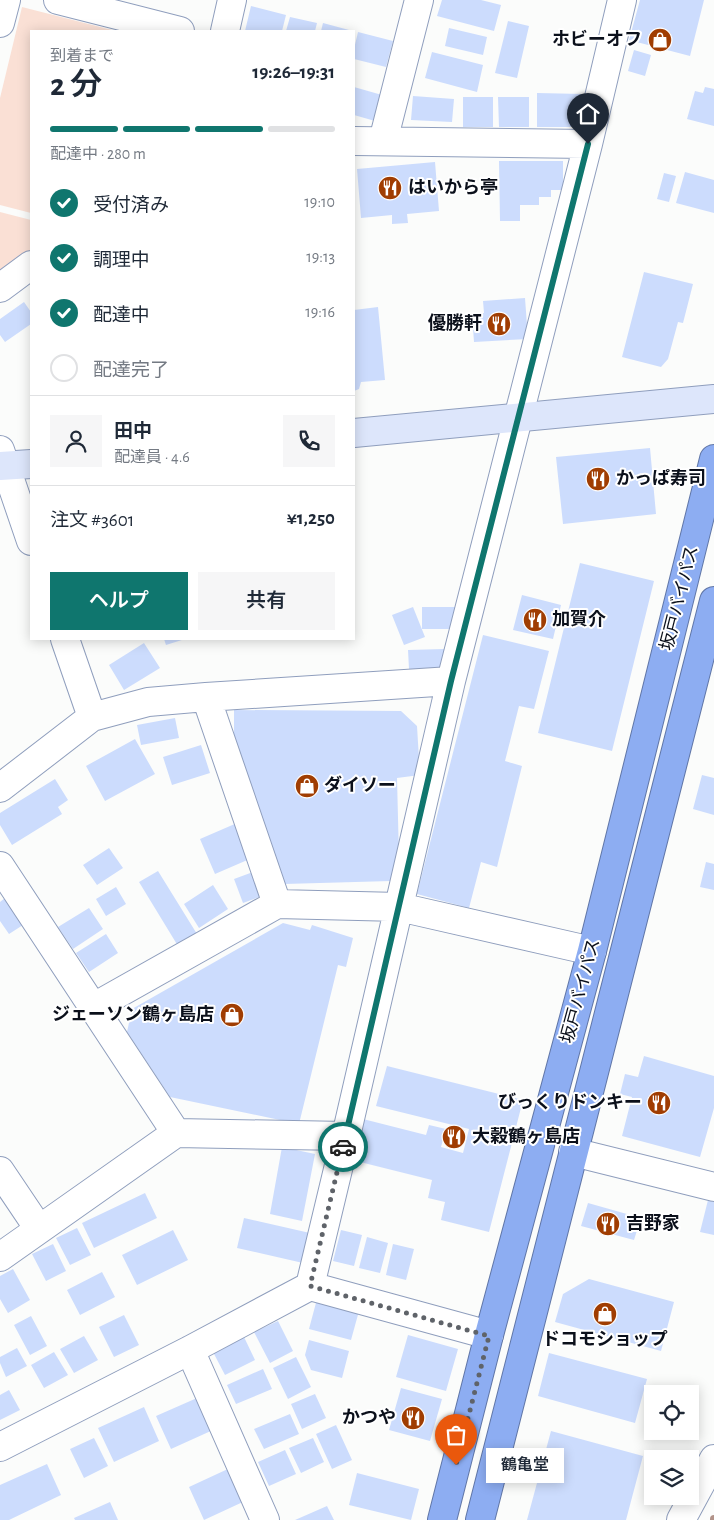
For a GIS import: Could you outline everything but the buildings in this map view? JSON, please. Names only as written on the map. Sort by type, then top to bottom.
[{"type":"highway","name":"坂戸バイパス","points":[[442,1520],[592,951],[714,459]]},
{"type":"highway","name":"坂戸バイパス","points":[[480,1520],[714,601]]},
{"type":"street","points":[[0,23],[6,0]]},
{"type":"street","points":[[58,0],[176,30]]},
{"type":"street","points":[[225,30],[232,0]]},
{"type":"street","points":[[383,140],[419,0]]},
{"type":"street","points":[[310,1286],[451,681],[588,144],[622,0]]},
{"type":"street","points":[[355,141],[588,144]]},
{"type":"street","points":[[0,288],[30,266]]},
{"type":"street","points":[[355,433],[714,399]]},
{"type":"street","points":[[9,461],[30,537]]},
{"type":"street","points":[[65,640],[92,718]]},
{"type":"street","points":[[0,788],[92,718],[148,702],[206,696],[451,681]]},
{"type":"street","points":[[206,696],[277,904]]},
{"type":"street","points":[[0,866],[176,1133]]},
{"type":"street","points":[[94,1007],[277,904],[399,907],[592,951]]},
{"type":"street","points":[[0,1258],[176,1133],[346,1136]]},
{"type":"street","points":[[573,1152],[714,1187]]},
{"type":"street","points":[[0,1171],[40,1229]]},
{"type":"street","points":[[0,1446],[190,1350],[310,1286],[489,1336]]},
{"type":"street","points":[[190,1350],[265,1520]]},
{"type":"street","points":[[681,1520],[714,1459]]},
{"type":"shaded area","points":[[22,7],[112,30],[30,30],[30,213],[0,205],[0,98]]},
{"type":"shaded area","points":[[0,212],[30,220],[30,257],[0,278]]},
{"type":"way so far","points":[[343,1147],[310,1286],[489,1336],[456,1465]]},
{"type":"place","name":"ホビーオフ","points":[[660,40]]},
{"type":"place","name":"はいから亭","points":[[390,188]]},
{"type":"place","name":"優勝軒","points":[[499,324]]},
{"type":"place","name":"かっぱ寿司","points":[[598,479]]},
{"type":"place","name":"加賀介","points":[[535,620]]},
{"type":"place","name":"ダイソー","points":[[307,786]]},
{"type":"place","name":"ジェーソン鶴ヶ島店","points":[[232,1015]]},
{"type":"place","name":"びっくりドンキー","points":[[659,1103]]},
{"type":"place","name":"大穀鶴ヶ島店","points":[[454,1137]]},
{"type":"place","name":"吉野家","points":[[608,1224]]},
{"type":"place","name":"ドコモショップ","points":[[605,1314]]},
{"type":"place","name":"かつや","points":[[413,1418]]},
{"type":"place","name":"鶴亀堂","points":[[456,1465]]},
{"type":"route","points":[[343,1147],[451,681],[588,144]]}]
